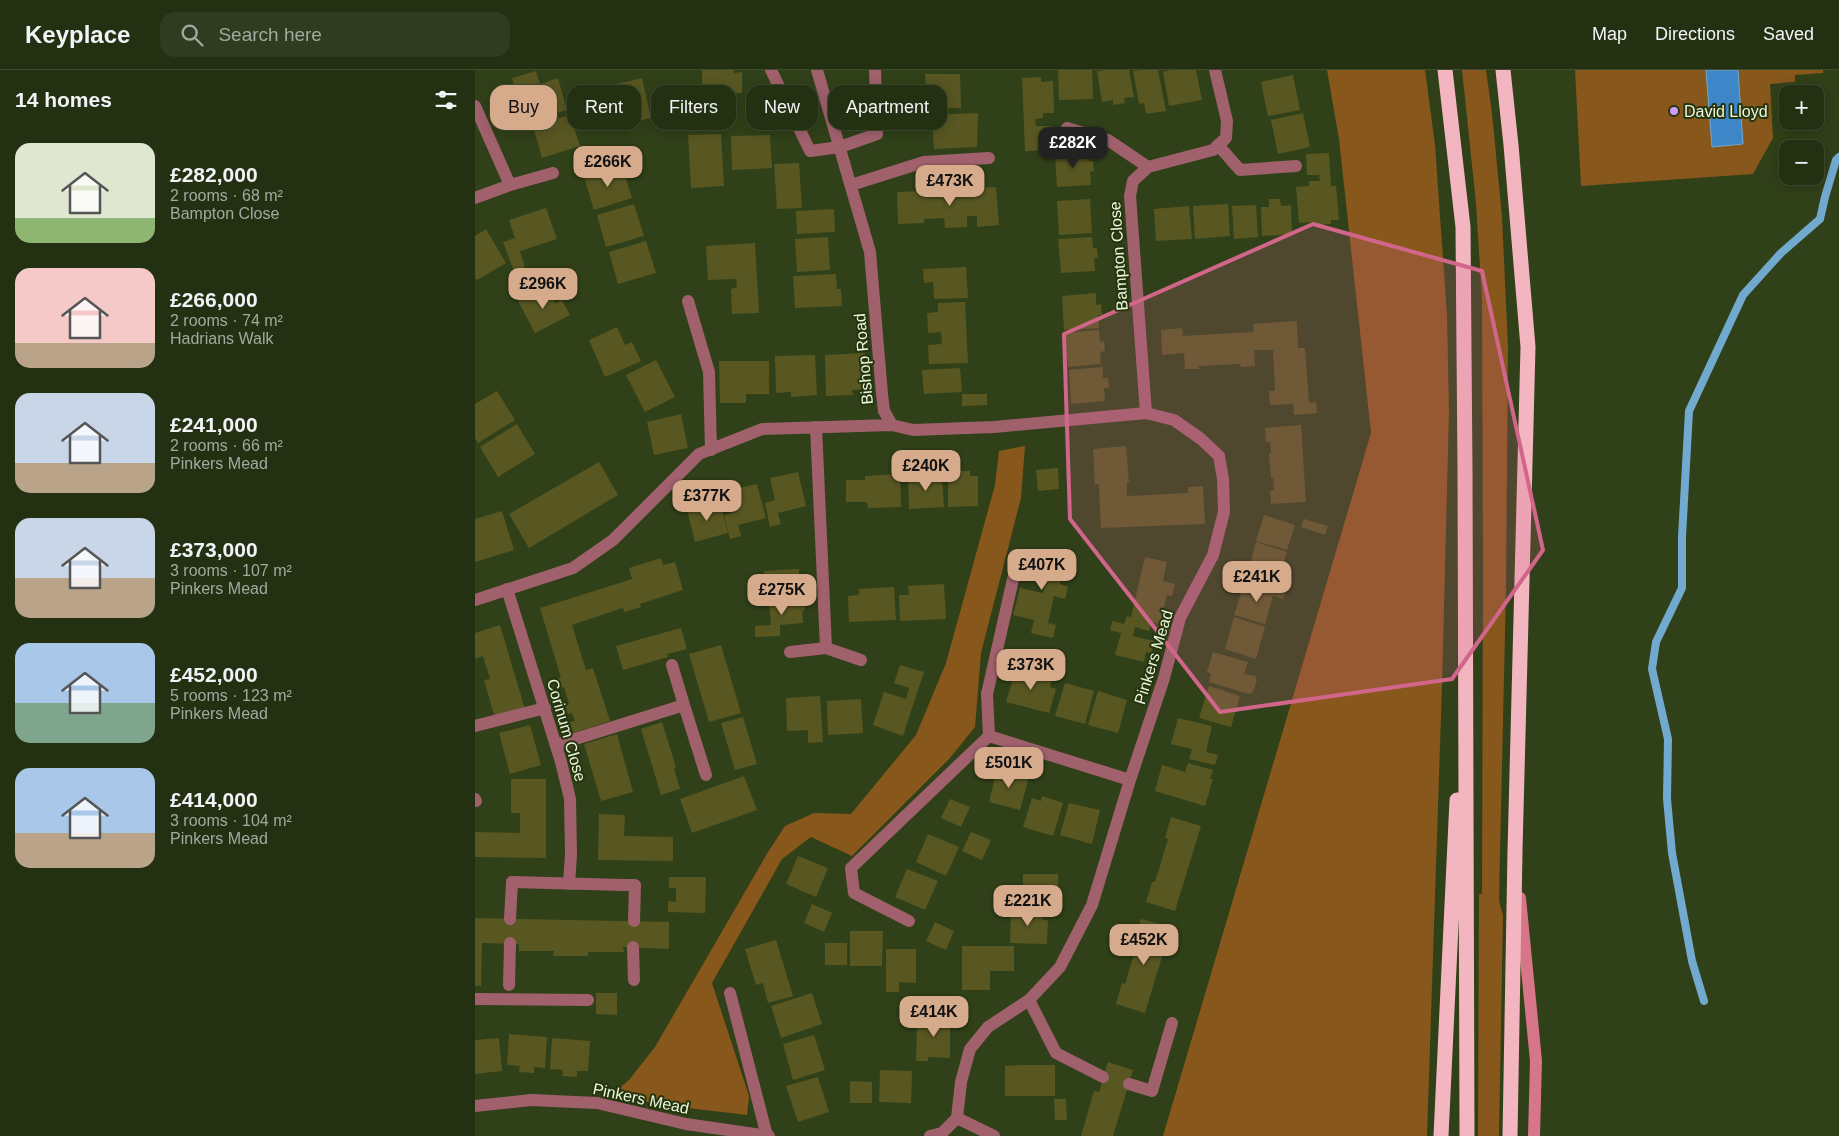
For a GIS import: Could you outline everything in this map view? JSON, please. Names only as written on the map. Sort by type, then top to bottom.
[{"type":"highway","points":[[1445,70],[1463,227],[1467,1136]]},
{"type":"highway","points":[[1503,70],[1528,347],[1515,851],[1510,1136]]},
{"type":"highway","points":[[1441,1136],[1466,609]]},
{"type":"main road","points":[[1515,851],[1536,1061],[1534,1136]]},
{"type":"street","points":[[771,70],[810,151],[840,147],[877,134],[875,70]]},
{"type":"street","name":"Bishop Road","points":[[817,70],[870,252],[882,394],[885,411],[891,425]]},
{"type":"street","points":[[1067,128],[1108,140],[1148,167],[1213,150],[1226,138],[1227,121],[1215,70]]},
{"type":"street","points":[[475,106],[510,185]]},
{"type":"street","points":[[1218,145],[1240,170],[1296,166]]},
{"type":"street","points":[[851,185],[924,162],[989,158]]},
{"type":"street","name":"Bampton Close","points":[[1146,413],[1129,196],[1133,182],[1148,167]]},
{"type":"street","points":[[475,198],[510,185],[553,173]]},
{"type":"street","points":[[687,301],[709,372],[711,450]]},
{"type":"street","points":[[475,600],[573,568],[613,540],[699,454],[762,429],[891,425],[913,430],[994,427],[1146,413]]},
{"type":"street","name":"Pinkers Mead","points":[[957,1118],[961,1082],[970,1049],[988,1027],[1029,1000],[1060,967],[1092,905],[1130,780],[1164,678],[1180,618],[1213,555],[1224,512],[1223,479],[1219,456],[1201,438],[1174,420],[1146,413]]},
{"type":"street","points":[[816,428],[826,648]]},
{"type":"street","points":[[989,736],[987,694],[1018,557]]},
{"type":"street","name":"Corinum Close","points":[[507,589],[545,708],[570,799],[571,854],[569,884]]},
{"type":"street","points":[[790,652],[826,648],[861,660]]},
{"type":"street","points":[[671,665],[707,775]]},
{"type":"street","points":[[556,745],[684,706]]},
{"type":"street","points":[[475,726],[545,708]]},
{"type":"street","points":[[989,736],[1130,780]]},
{"type":"street","points":[[909,921],[854,893],[851,868],[989,736]]},
{"type":"street","points":[[510,919],[512,882],[635,885],[634,921]]},
{"type":"street","points":[[509,985],[510,943]]},
{"type":"street","points":[[633,947],[634,980]]},
{"type":"street","points":[[730,993],[768,1136]]},
{"type":"street","points":[[475,998],[588,1000]]},
{"type":"street","points":[[1029,1000],[1056,1053],[1103,1077]]},
{"type":"street","points":[[1129,1084],[1152,1091],[1172,1023]]},
{"type":"street","name":"Pinkers Mead","points":[[475,1106],[531,1100],[597,1103],[686,1124],[768,1136]]},
{"type":"street","points":[[930,1136],[942,1133],[957,1118],[994,1136]]},
{"type":"highlighted area","points":[[1313,224],[1482,271],[1543,550],[1452,679],[1220,712],[1070,519],[1064,334]]},
{"type":"shaded area","points":[[1327,70],[1425,70],[1435,145],[1447,315],[1449,411],[1427,1136],[1163,1136],[1371,433],[1339,139]]},
{"type":"shaded area","points":[[1462,70],[1486,70],[1502,217],[1508,347],[1506,587],[1499,901],[1503,915],[1499,1136],[1478,1136],[1479,894],[1482,894],[1482,299],[1476,203]]},
{"type":"shaded area","name":"David Lloyd","points":[[1575,70],[1823,70],[1823,73],[1795,75],[1795,82],[1770,84],[1773,138],[1753,174],[1581,186]]},
{"type":"shaded area","points":[[1025,446],[1021,498],[981,653],[975,727],[950,758],[852,856],[811,837],[782,859],[712,983],[749,1096],[747,1115],[654,1104],[616,1091],[629,1080],[655,1047],[785,826],[814,813],[851,814],[916,735],[946,663],[995,485],[999,451]]},
{"type":"water","points":[[1706,70],[1738,70],[1743,144],[1712,147]]},
{"type":"building","points":[[702,70],[734,70],[734,73],[742,72],[742,93],[736,93],[736,85],[702,85]]},
{"type":"building","points":[[1058,70],[1092,70],[1093,99],[1059,100]]},
{"type":"building","points":[[1129,70],[1134,97],[1124,98],[1125,103],[1113,105],[1113,100],[1102,102],[1097,71]]},
{"type":"building","points":[[1158,70],[1166,111],[1146,114],[1144,103],[1139,104],[1133,71]]},
{"type":"building","points":[[1171,70],[1196,70],[1202,100],[1169,106],[1163,72]]},
{"type":"building","points":[[536,71],[540,84],[558,78],[567,110],[557,113],[557,85],[514,85],[512,78]]},
{"type":"building","points":[[925,74],[960,74],[961,108],[947,108],[947,85],[926,85]]},
{"type":"building","points":[[1293,75],[1300,110],[1268,116],[1261,82]]},
{"type":"building","points":[[1041,77],[1041,82],[1053,81],[1054,113],[1043,113],[1043,118],[1035,119],[1036,126],[1052,126],[1053,150],[1025,151],[1022,78]]},
{"type":"building","points":[[642,78],[651,118],[641,120],[641,85],[612,85]]},
{"type":"building","points":[[978,113],[977,147],[934,149],[933,130],[947,130],[947,114]]},
{"type":"building","points":[[1303,113],[1310,147],[1278,154],[1271,120]]},
{"type":"building","points":[[567,116],[567,130],[575,130],[580,146],[542,158],[534,130],[557,130],[557,119]]},
{"type":"building","points":[[721,134],[724,186],[691,188],[688,135]]},
{"type":"building","points":[[770,135],[772,168],[732,170],[731,136]]},
{"type":"building","points":[[1088,151],[1089,161],[1093,161],[1094,171],[1090,172],[1091,185],[1057,187],[1055,153]]},
{"type":"building","points":[[1329,153],[1331,186],[1336,186],[1339,220],[1331,220],[1331,224],[1316,225],[1316,222],[1299,223],[1296,187],[1309,186],[1309,181],[1320,181],[1319,175],[1307,175],[1306,154]]},
{"type":"building","points":[[799,163],[802,208],[777,209],[774,164]]},
{"type":"building","points":[[622,166],[632,198],[594,210],[584,177]]},
{"type":"building","points":[[965,187],[966,195],[975,195],[975,188],[996,187],[999,225],[977,227],[977,216],[967,216],[967,227],[945,228],[944,218],[924,219],[924,223],[898,224],[897,192],[923,191],[923,197],[943,196],[943,188]]},
{"type":"building","points":[[1090,199],[1092,233],[1059,235],[1057,201]]},
{"type":"building","points":[[1269,199],[1280,199],[1281,206],[1291,205],[1292,234],[1262,236],[1261,207],[1269,207]]},
{"type":"building","points":[[634,204],[644,236],[606,247],[597,215]]},
{"type":"building","points":[[1228,204],[1230,236],[1195,239],[1193,206]]},
{"type":"building","points":[[1256,205],[1258,237],[1234,239],[1232,206]]},
{"type":"building","points":[[1189,206],[1192,239],[1156,241],[1154,209]]},
{"type":"building","points":[[546,208],[557,239],[520,251],[525,267],[514,271],[503,242],[515,238],[509,220]]},
{"type":"building","points":[[834,209],[835,232],[797,234],[796,211]]},
{"type":"building","points":[[486,229],[506,263],[477,280],[475,278],[475,236]]},
{"type":"building","points":[[828,237],[830,270],[797,272],[795,239]]},
{"type":"building","points":[[1092,237],[1093,248],[1097,248],[1098,258],[1094,258],[1095,271],[1061,273],[1058,239]]},
{"type":"building","points":[[646,241],[656,273],[618,284],[609,252]]},
{"type":"building","points":[[755,243],[759,313],[732,314],[731,289],[737,287],[736,279],[708,280],[706,246]]},
{"type":"building","points":[[966,267],[968,298],[934,299],[933,282],[924,283],[923,269]]},
{"type":"building","points":[[836,274],[837,289],[841,289],[842,306],[795,308],[793,276]]},
{"type":"building","points":[[547,287],[555,303],[562,300],[570,315],[535,333],[518,301]]},
{"type":"building","points":[[1096,293],[1096,305],[1101,304],[1102,315],[1098,315],[1099,328],[1064,330],[1062,296]]},
{"type":"building","points":[[965,302],[968,363],[929,364],[928,345],[942,344],[941,332],[928,333],[927,313],[938,312],[938,303]]},
{"type":"building","points":[[1297,321],[1298,348],[1305,348],[1309,403],[1316,402],[1317,413],[1294,415],[1293,404],[1270,405],[1269,391],[1275,391],[1273,350],[1254,350],[1255,366],[1241,367],[1240,364],[1199,366],[1199,369],[1185,369],[1184,353],[1162,355],[1161,330],[1182,328],[1183,336],[1254,332],[1253,324]]},
{"type":"building","points":[[617,327],[625,345],[632,342],[641,361],[605,377],[589,340]]},
{"type":"building","points":[[1099,330],[1100,342],[1104,341],[1105,351],[1100,352],[1101,364],[1068,367],[1065,333]]},
{"type":"building","points":[[865,353],[867,389],[852,390],[853,395],[826,396],[825,355]]},
{"type":"building","points":[[815,355],[817,395],[791,397],[791,392],[776,393],[775,356]]},
{"type":"building","points":[[656,360],[675,397],[645,412],[626,375]]},
{"type":"building","points":[[719,361],[769,361],[769,394],[746,394],[746,403],[720,403]]},
{"type":"building","points":[[1103,367],[1103,378],[1108,378],[1109,388],[1104,388],[1105,401],[1071,404],[1069,370]]},
{"type":"building","points":[[960,368],[962,392],[924,394],[922,370]]},
{"type":"building","points":[[497,391],[515,420],[478,443],[475,438],[475,404]]},
{"type":"building","points":[[962,394],[987,394],[987,405],[962,406]]},
{"type":"building","points":[[681,414],[688,448],[654,455],[647,422]]},
{"type":"building","points":[[517,424],[535,454],[498,477],[480,447]]},
{"type":"building","points":[[1301,425],[1306,502],[1271,504],[1270,491],[1274,490],[1269,453],[1272,453],[1270,442],[1266,442],[1265,428]]},
{"type":"building","points":[[1126,446],[1129,482],[1127,482],[1127,496],[1188,493],[1188,487],[1203,486],[1205,524],[1101,528],[1099,484],[1095,485],[1093,449]]},
{"type":"building","points":[[599,462],[618,495],[529,548],[509,514]]},
{"type":"building","points":[[1058,468],[1059,489],[1038,491],[1036,470]]},
{"type":"building","points":[[956,471],[970,471],[970,476],[978,476],[978,506],[948,507],[948,477],[956,477]]},
{"type":"building","points":[[798,472],[806,506],[778,513],[781,524],[770,527],[765,503],[775,500],[770,478]]},
{"type":"building","points":[[900,474],[901,507],[868,508],[867,502],[846,502],[846,480],[865,480],[865,476]]},
{"type":"building","points":[[942,474],[944,507],[909,509],[908,476]]},
{"type":"building","points":[[757,484],[766,518],[738,525],[741,536],[730,539],[724,515],[735,512],[730,490]]},
{"type":"building","points":[[720,502],[728,533],[695,542],[687,510]]},
{"type":"building","points":[[502,511],[514,550],[475,562],[475,519]]},
{"type":"building","points":[[1264,515],[1295,525],[1287,550],[1256,541]]},
{"type":"building","points":[[1304,519],[1328,526],[1325,535],[1301,527]]},
{"type":"building","points":[[1256,542],[1287,552],[1279,578],[1283,579],[1280,587],[1254,579],[1257,571],[1249,568]]},
{"type":"building","points":[[1031,549],[1067,557],[1060,584],[1068,587],[1065,599],[1054,596],[1048,623],[1056,625],[1053,638],[1031,633],[1034,620],[1013,615],[1020,588],[1043,593],[1046,581],[1025,576]]},
{"type":"building","points":[[1145,557],[1167,562],[1163,581],[1175,584],[1172,596],[1167,595],[1162,614],[1167,615],[1165,625],[1151,622],[1149,631],[1135,627],[1133,636],[1154,641],[1151,653],[1146,652],[1144,662],[1115,655],[1121,633],[1110,630],[1112,621],[1124,624],[1127,616],[1131,617]]},
{"type":"building","points":[[661,558],[663,565],[675,562],[683,590],[640,604],[641,607],[624,612],[623,608],[572,625],[586,670],[593,668],[610,721],[573,733],[570,722],[575,721],[572,713],[568,714],[565,705],[569,704],[564,687],[559,688],[556,679],[561,678],[540,608],[632,579],[629,568]]},
{"type":"building","points":[[799,569],[799,582],[796,583],[797,596],[766,598],[764,571]]},
{"type":"building","points":[[1261,583],[1286,591],[1283,599],[1273,596],[1265,624],[1234,615],[1243,587],[1259,592]]},
{"type":"building","points":[[944,584],[946,619],[900,621],[899,595],[909,595],[908,586]]},
{"type":"building","points":[[894,587],[896,620],[849,622],[848,596],[859,595],[859,589]]},
{"type":"building","points":[[804,597],[803,623],[780,625],[780,636],[755,637],[755,626],[771,625],[769,599]]},
{"type":"building","points":[[1234,617],[1265,627],[1256,659],[1225,649]]},
{"type":"building","points":[[500,625],[525,709],[495,718],[484,680],[490,679],[483,656],[475,659],[475,633]]},
{"type":"building","points":[[681,628],[687,649],[667,654],[668,657],[623,670],[616,646]]},
{"type":"building","points":[[721,645],[741,713],[709,722],[689,654]]},
{"type":"building","points":[[1213,652],[1248,662],[1244,674],[1255,676],[1257,680],[1253,692],[1249,694],[1209,682],[1211,674],[1207,672]]},
{"type":"building","points":[[900,665],[924,672],[903,736],[873,725],[884,692],[906,699],[909,688],[894,683]]},
{"type":"building","points":[[1016,668],[1052,678],[1050,687],[1056,689],[1049,713],[1006,702]]},
{"type":"building","points":[[1065,683],[1094,691],[1085,724],[1055,716]]},
{"type":"building","points":[[1209,686],[1240,696],[1231,727],[1199,718]]},
{"type":"building","points":[[1098,691],[1127,700],[1118,733],[1088,725]]},
{"type":"building","points":[[820,696],[823,742],[808,743],[808,730],[787,731],[786,698]]},
{"type":"building","points":[[861,699],[863,733],[828,735],[827,701]]},
{"type":"building","points":[[743,717],[757,764],[735,770],[721,723]]},
{"type":"building","points":[[1178,718],[1212,726],[1206,752],[1218,755],[1215,765],[1189,759],[1192,749],[1171,744]]},
{"type":"building","points":[[662,722],[676,767],[674,768],[680,789],[661,795],[641,729]]},
{"type":"building","points":[[530,725],[541,765],[510,774],[499,733]]},
{"type":"building","points":[[617,734],[633,792],[601,801],[584,744]]},
{"type":"building","points":[[1188,763],[1213,770],[1210,779],[1213,779],[1205,806],[1155,791],[1162,765],[1185,772]]},
{"type":"building","points":[[997,769],[1029,777],[1020,810],[989,802]]},
{"type":"building","points":[[744,776],[757,810],[692,833],[680,799]]},
{"type":"building","points":[[511,779],[546,779],[546,858],[475,857],[475,832],[520,833],[520,813],[511,813]]},
{"type":"building","points":[[1042,796],[1063,803],[1053,836],[1023,827],[1032,798],[1041,801]]},
{"type":"building","points":[[950,799],[970,807],[961,827],[941,818]]},
{"type":"building","points":[[1069,803],[1100,810],[1092,844],[1060,835]]},
{"type":"building","points":[[599,814],[625,815],[624,836],[673,837],[673,861],[598,860]]},
{"type":"building","points":[[1171,817],[1201,826],[1175,911],[1146,902],[1152,882],[1155,882],[1168,839],[1165,838]]},
{"type":"building","points":[[971,832],[991,840],[982,860],[962,851]]},
{"type":"building","points":[[928,834],[959,847],[946,876],[916,862]]},
{"type":"building","points":[[798,856],[828,868],[816,897],[786,884]]},
{"type":"building","points":[[907,869],[938,881],[925,910],[895,897]]},
{"type":"building","points":[[1023,874],[1058,874],[1058,907],[1023,907]]},
{"type":"building","points":[[669,877],[706,877],[705,913],[668,912],[668,901],[676,902],[676,888],[669,888]]},
{"type":"building","points":[[812,904],[832,913],[824,932],[804,923]]},
{"type":"building","points":[[1011,910],[1043,911],[1043,920],[1048,920],[1047,944],[1010,943]]},
{"type":"building","points":[[475,918],[669,922],[669,949],[623,947],[624,952],[588,952],[588,956],[553,956],[554,951],[519,951],[519,944],[482,943],[481,986],[475,986]]},
{"type":"building","points":[[1141,919],[1171,927],[1145,1013],[1116,1004],[1122,983],[1125,984],[1134,954],[1138,940],[1135,939]]},
{"type":"building","points":[[935,922],[954,931],[946,950],[926,941]]},
{"type":"building","points":[[850,931],[883,931],[882,966],[850,966]]},
{"type":"building","points":[[776,940],[793,996],[768,1003],[763,983],[756,985],[745,949]]},
{"type":"building","points":[[825,943],[847,943],[847,965],[825,965]]},
{"type":"building","points":[[962,946],[1014,946],[1014,971],[990,971],[990,990],[962,990]]},
{"type":"building","points":[[886,949],[916,949],[916,983],[899,982],[899,992],[886,992]]},
{"type":"building","points":[[596,993],[617,993],[617,1015],[596,1014]]},
{"type":"building","points":[[812,993],[822,1024],[781,1038],[771,1006]]},
{"type":"building","points":[[934,1012],[950,1012],[950,1058],[928,1057],[928,1061],[916,1061],[917,1022],[933,1022]]},
{"type":"building","points":[[509,1034],[547,1037],[545,1068],[534,1067],[534,1073],[519,1072],[520,1066],[507,1065]]},
{"type":"building","points":[[814,1035],[825,1070],[793,1080],[783,1044]]},
{"type":"building","points":[[499,1038],[502,1071],[475,1074],[475,1040]]},
{"type":"building","points":[[552,1038],[590,1041],[588,1071],[577,1071],[577,1077],[562,1076],[563,1070],[550,1069]]},
{"type":"building","points":[[1108,1062],[1133,1070],[1113,1136],[1081,1136],[1094,1091],[1099,1092]]},
{"type":"building","points":[[1055,1065],[1055,1096],[1005,1096],[1005,1066]]},
{"type":"building","points":[[880,1070],[912,1071],[911,1103],[879,1102]]},
{"type":"building","points":[[818,1077],[829,1112],[798,1122],[786,1086]]},
{"type":"building","points":[[850,1081],[872,1082],[872,1103],[850,1103]]},
{"type":"building","points":[[1054,1099],[1066,1099],[1067,1120],[1055,1120]]},
{"type":"waterway","points":[[1704,1001],[1692,961],[1672,853],[1667,799],[1668,739],[1652,669],[1656,642],[1682,588],[1682,537],[1689,411],[1743,295],[1781,253],[1820,219],[1836,160],[1839,157]]},
{"type":"place","name":"David Lloyd","points":[[1674,111]]}]
